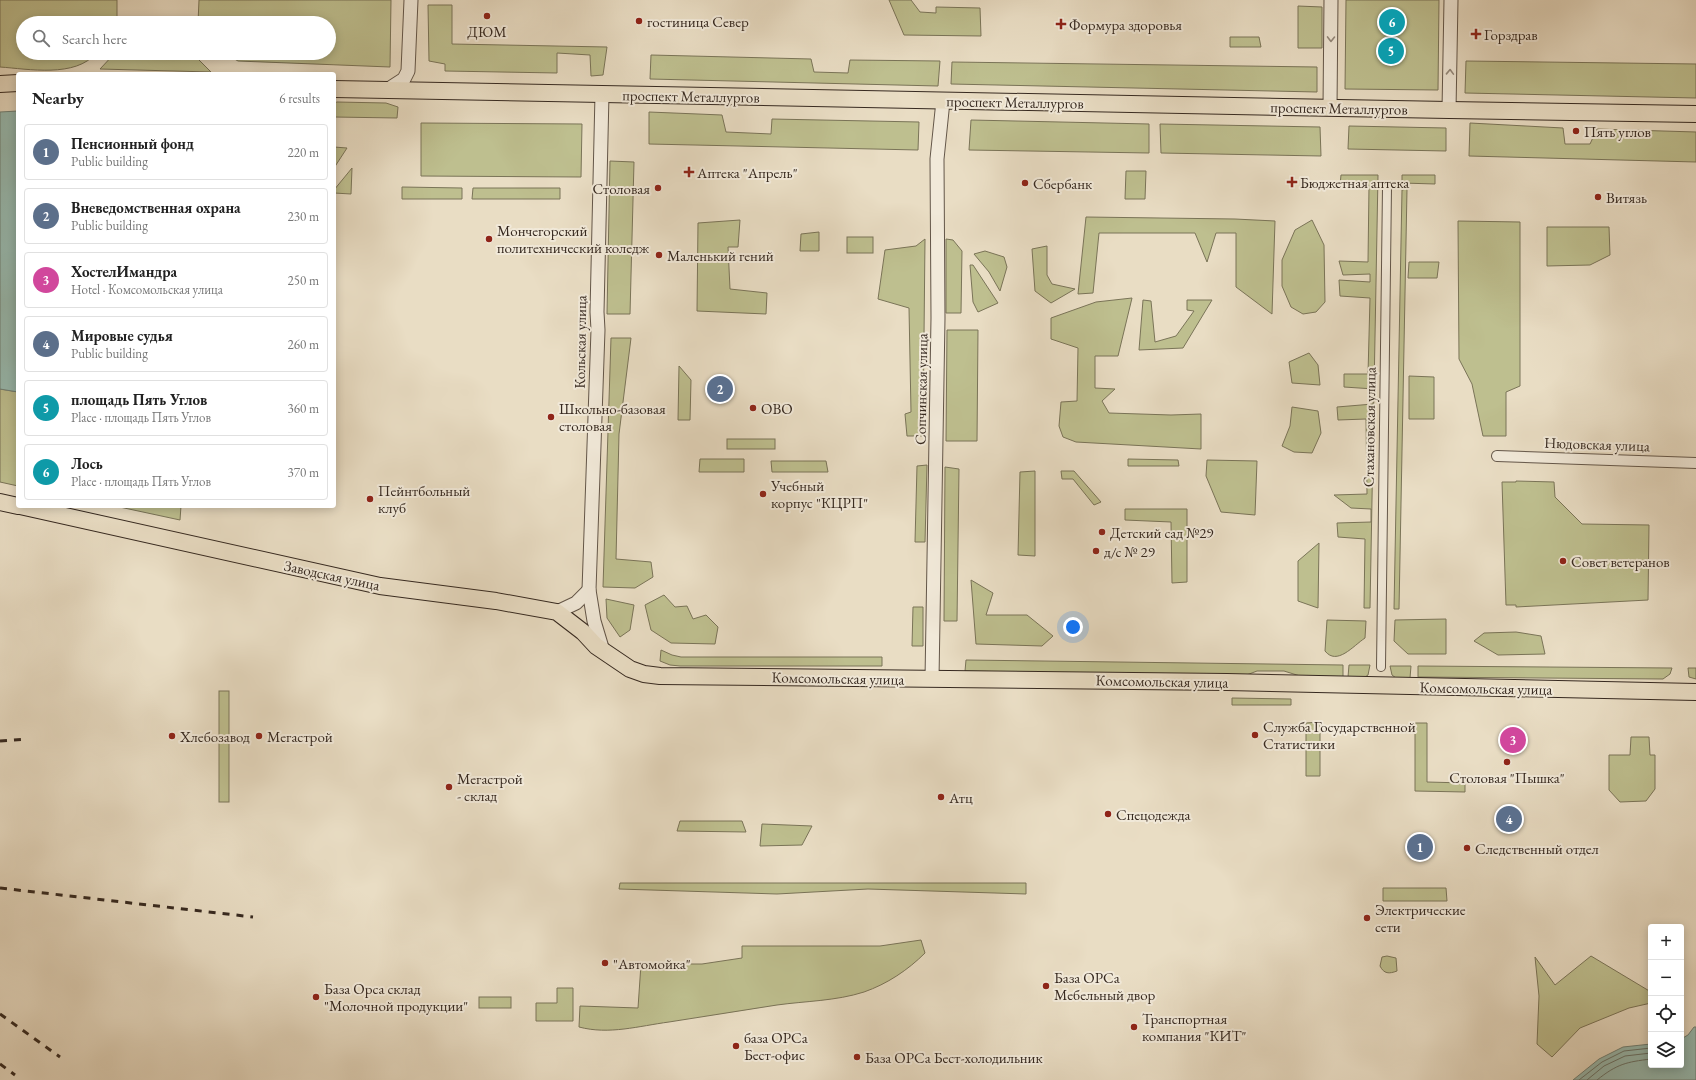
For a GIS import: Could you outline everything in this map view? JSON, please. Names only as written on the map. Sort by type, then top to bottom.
[{"type":"main road","points":[[0,84],[16,83]]},
{"type":"main road","name":"проспект Металлургов","points":[[336,89],[1696,114]]},
{"type":"main road","name":"Заводская улица","points":[[0,502],[16,505]]},
{"type":"main road","name":"Заводская улица","points":[[29,508],[93,521],[380,586],[496,601],[556,612],[583,632],[603,651],[630,669]]},
{"type":"main road","name":"Комсомольская улица","points":[[630,669],[644,674],[660,676],[1227,682],[1696,692]]},
{"type":"street","points":[[387,90],[404,79],[408,71],[411,0]]},
{"type":"street","points":[[1330,108],[1331,0]]},
{"type":"street","points":[[1449,110],[1451,0]]},
{"type":"street","points":[[408,71],[412,80],[419,86],[431,91]]},
{"type":"street","name":"Кольская улица","points":[[602,94],[596,312],[598,330],[589,590],[594,620],[603,651]]},
{"type":"street","name":"Сопчинская улица","points":[[932,679],[938,318],[937,159],[943,101]]},
{"type":"street","name":"Стахановская улица","points":[[1381,667],[1387,187]]},
{"type":"street","name":"Нюдовская улица","points":[[1497,456],[1696,463]]},
{"type":"street","points":[[556,612],[576,603],[589,590]]},
{"type":"green space","points":[[0,0],[117,0],[117,16],[16,16],[16,60],[88,60],[87,61],[64,69],[51,70],[0,67]]},
{"type":"green space","points":[[199,0],[391,0],[390,67],[236,60],[336,60],[336,16],[198,16]]},
{"type":"green space","points":[[889,0],[911,0],[920,12],[936,13],[936,7],[980,8],[981,36],[904,35]]},
{"type":"green space","points":[[1346,0],[1439,0],[1438,90],[1345,89]]},
{"type":"green space","points":[[428,5],[452,5],[452,44],[607,47],[603,75],[591,76],[590,55],[557,53],[557,73],[445,71],[445,64],[429,61]]},
{"type":"green space","points":[[1298,6],[1322,7],[1322,48],[1298,48]]},
{"type":"green space","points":[[1230,37],[1259,37],[1261,47],[1230,47]]},
{"type":"green space","points":[[651,55],[811,59],[814,72],[848,73],[850,60],[940,61],[938,86],[650,79]]},
{"type":"green space","points":[[108,60],[199,60],[211,72],[100,69]]},
{"type":"green space","points":[[1466,61],[1696,64],[1696,98],[1465,93]]},
{"type":"green space","points":[[952,62],[1317,67],[1317,92],[951,84]]},
{"type":"green space","points":[[336,102],[386,103],[398,107],[397,118],[336,117]]},
{"type":"green space","points":[[649,112],[722,115],[726,132],[771,134],[772,119],[919,122],[918,150],[649,144]]},
{"type":"green space","points":[[971,120],[1149,124],[1149,153],[969,150]]},
{"type":"green space","points":[[421,123],[582,124],[581,177],[421,176]]},
{"type":"green space","points":[[1470,123],[1563,128],[1565,144],[1590,144],[1597,129],[1696,132],[1696,162],[1469,156]]},
{"type":"green space","points":[[1160,124],[1320,127],[1321,156],[1161,153]]},
{"type":"green space","points":[[1349,126],[1446,128],[1446,151],[1348,149]]},
{"type":"green space","points":[[336,147],[347,148],[336,165]]},
{"type":"green space","points":[[610,161],[634,162],[630,314],[607,314]]},
{"type":"green space","points":[[352,168],[351,194],[336,193],[336,188]]},
{"type":"green space","points":[[1126,171],[1146,171],[1145,199],[1125,199]]},
{"type":"green space","points":[[1341,175],[1378,175],[1370,608],[1364,608],[1365,539],[1338,537],[1337,523],[1371,522],[1371,509],[1351,508],[1334,495],[1367,494],[1366,419],[1338,420],[1337,407],[1373,404],[1374,389],[1344,387],[1344,374],[1368,374],[1370,298],[1340,296],[1339,280],[1370,282],[1370,274],[1343,275],[1339,261],[1368,262],[1369,186],[1340,185]]},
{"type":"green space","points":[[1402,175],[1435,175],[1435,184],[1402,183]]},
{"type":"green space","points":[[402,187],[462,188],[462,199],[402,199]]},
{"type":"green space","points":[[473,188],[560,188],[560,199],[472,199]]},
{"type":"green space","points":[[1407,189],[1399,609],[1394,609],[1402,190]]},
{"type":"green space","points":[[1086,217],[1275,221],[1272,314],[1236,287],[1236,233],[1216,233],[1207,262],[1195,233],[1099,233],[1093,293],[1078,294]]},
{"type":"green space","points":[[740,220],[738,247],[728,247],[730,289],[767,293],[766,314],[697,311],[698,223]]},
{"type":"green space","points":[[1312,220],[1324,245],[1325,302],[1316,312],[1303,314],[1291,307],[1282,286],[1282,260],[1295,230]]},
{"type":"green space","points":[[1458,221],[1520,222],[1520,386],[1506,392],[1506,436],[1483,436],[1472,384],[1459,359]]},
{"type":"green space","points":[[1547,227],[1609,227],[1610,255],[1590,265],[1547,266]]},
{"type":"green space","points":[[819,232],[819,251],[800,251],[801,234]]},
{"type":"green space","points":[[847,237],[873,237],[873,253],[847,253]]},
{"type":"green space","points":[[925,239],[923,436],[907,436],[905,414],[911,412],[909,308],[878,299],[885,250],[916,246]]},
{"type":"green space","points":[[946,239],[953,240],[962,251],[961,313],[946,313]]},
{"type":"green space","points":[[1047,246],[1047,275],[1052,284],[1075,289],[1051,303],[1035,291],[1032,249]]},
{"type":"green space","points":[[985,251],[1004,257],[1007,267],[1000,291],[989,272],[974,254]]},
{"type":"green space","points":[[1409,262],[1439,262],[1437,278],[1408,278]]},
{"type":"green space","points":[[970,265],[973,265],[998,303],[978,312],[973,302]]},
{"type":"green space","points":[[1132,298],[1118,356],[1095,356],[1095,388],[1115,389],[1102,401],[1109,413],[1171,415],[1201,414],[1201,449],[1076,442],[1063,437],[1059,426],[1061,402],[1077,401],[1078,348],[1051,339],[1051,318],[1096,302]]},
{"type":"green space","points":[[1143,300],[1151,301],[1155,342],[1176,336],[1194,311],[1187,310],[1187,300],[1212,300],[1183,348],[1139,350]]},
{"type":"green space","points":[[947,330],[978,330],[977,441],[946,441]]},
{"type":"green space","points":[[611,338],[631,338],[619,434],[616,559],[651,562],[653,577],[635,588],[603,587]]},
{"type":"green space","points":[[1309,353],[1318,365],[1320,385],[1292,383],[1289,362]]},
{"type":"green space","points":[[679,366],[691,380],[690,420],[678,420]]},
{"type":"green space","points":[[1409,376],[1434,377],[1434,419],[1409,419]]},
{"type":"green space","points":[[0,389],[16,392],[16,486],[0,482]]},
{"type":"green space","points":[[1292,407],[1318,411],[1321,433],[1312,453],[1294,452],[1282,446],[1290,426]]},
{"type":"green space","points":[[727,439],[775,439],[775,449],[727,449]]},
{"type":"green space","points":[[700,459],[744,459],[744,472],[699,472]]},
{"type":"green space","points":[[1128,459],[1178,460],[1179,466],[1128,466]]},
{"type":"green space","points":[[1207,460],[1257,461],[1255,515],[1221,512],[1206,476]]},
{"type":"green space","points":[[771,461],[826,461],[828,472],[772,472]]},
{"type":"green space","points":[[927,465],[925,542],[915,542],[917,466]]},
{"type":"green space","points":[[945,467],[959,469],[957,621],[944,621]]},
{"type":"green space","points":[[1035,471],[1035,556],[1018,555],[1020,472]]},
{"type":"green space","points":[[1061,471],[1074,471],[1101,502],[1094,505],[1073,479],[1062,479]]},
{"type":"green space","points":[[1502,482],[1554,482],[1555,497],[1582,524],[1649,525],[1648,600],[1516,607],[1516,605],[1506,605]]},
{"type":"green space","points":[[124,508],[181,508],[180,520]]},
{"type":"green space","points":[[1125,509],[1187,509],[1187,582],[1172,583],[1171,522],[1125,520]]},
{"type":"green space","points":[[1319,543],[1318,608],[1298,601],[1298,561]]},
{"type":"green space","points":[[971,580],[993,593],[986,615],[1027,615],[1053,636],[1042,646],[976,644]]},
{"type":"green space","points":[[664,595],[675,607],[687,606],[693,619],[706,615],[718,627],[715,644],[671,643],[651,630],[645,605]]},
{"type":"green space","points":[[606,599],[634,605],[630,630],[620,637],[607,618]]},
{"type":"green space","points":[[913,607],[923,607],[923,646],[912,646]]},
{"type":"green space","points":[[1446,619],[1446,654],[1408,654],[1394,641],[1395,620]]},
{"type":"green space","points":[[1327,620],[1366,621],[1365,638],[1340,656],[1330,655],[1325,651]]},
{"type":"green space","points":[[1516,632],[1541,636],[1545,654],[1498,655],[1474,641],[1484,633]]},
{"type":"green space","points":[[661,650],[681,657],[882,657],[882,666],[680,666],[670,665],[660,661]]},
{"type":"green space","points":[[966,660],[1343,665],[1343,677],[1300,676],[1284,671],[1257,671],[1244,676],[965,671]]},
{"type":"green space","points":[[1349,665],[1370,665],[1368,675],[1365,677],[1348,677]]},
{"type":"green space","points":[[1390,666],[1411,666],[1410,678],[1396,678],[1392,675]]},
{"type":"green space","points":[[1418,666],[1672,668],[1670,674],[1663,679],[1418,677]]},
{"type":"green space","points":[[1688,668],[1696,668],[1696,679],[1689,677]]},
{"type":"green space","points":[[219,691],[229,691],[229,802],[219,802]]},
{"type":"green space","points":[[1232,698],[1291,699],[1291,705],[1232,705]]},
{"type":"green space","points":[[1320,722],[1320,776],[1306,776],[1306,723]]},
{"type":"green space","points":[[1415,723],[1427,723],[1427,782],[1465,783],[1465,792],[1415,791]]},
{"type":"green space","points":[[1631,737],[1649,737],[1650,755],[1655,755],[1655,789],[1646,801],[1620,802],[1609,790],[1609,755],[1630,755]]},
{"type":"green space","points":[[680,821],[742,821],[746,832],[677,831]]},
{"type":"green space","points":[[762,824],[812,826],[802,845],[760,846]]},
{"type":"green space","points":[[620,883],[1026,883],[1026,894],[868,889],[777,894],[619,889]]},
{"type":"green space","points":[[1383,888],[1446,888],[1447,901],[1383,901]]},
{"type":"green space","points":[[921,940],[925,953],[912,965],[881,985],[853,995],[832,999],[777,1005],[624,1029],[602,1030],[579,1027],[580,1006],[638,1008],[641,964],[702,964],[742,958],[742,946],[880,946]]},
{"type":"green space","points":[[1387,956],[1396,958],[1397,971],[1387,973],[1383,971],[1380,966],[1382,957]]},
{"type":"green space","points":[[1591,956],[1648,990],[1648,1004],[1629,1008],[1580,1028],[1552,1057],[1537,1044],[1539,996],[1535,957],[1555,985]]},
{"type":"green space","points":[[557,988],[573,988],[573,1021],[536,1021],[536,1003],[557,1003]]},
{"type":"green space","points":[[479,997],[511,997],[511,1008],[479,1008]]},
{"type":"water","points":[[16,111],[16,392],[0,389],[0,112]]},
{"type":"water","points":[[1694,1027],[1696,1027],[1696,1080],[1573,1080],[1599,1059],[1623,1047],[1648,1044],[1648,1068],[1684,1068],[1684,1037],[1688,1035]]},
{"type":"railway","points":[[0,741],[27,739]]},
{"type":"railway","points":[[0,888],[253,917]]},
{"type":"railway","points":[[0,1014],[60,1057]]},
{"type":"railway","points":[[0,1064],[15,1075]]},
{"type":"place","name":"ДЮМ","points":[[487,16]]},
{"type":"place","name":"гостиница Север","points":[[639,21]]},
{"type":"place","name":"Лось","points":[[1392,22]]},
{"type":"place","name":"Формура здоровья","points":[[1061,24]]},
{"type":"place","name":"Горздрав","points":[[1476,34]]},
{"type":"place","name":"площадь Пять Углов","points":[[1391,51]]},
{"type":"place","name":"Пять углов","points":[[1576,131]]},
{"type":"place","name":"Аптека \"Апрель\"","points":[[689,172]]},
{"type":"place","name":"Бюджетная аптека","points":[[1292,182]]},
{"type":"place","name":"Сбербанк","points":[[1025,183]]},
{"type":"place","name":"Столовая","points":[[658,188]]},
{"type":"place","name":"Витязь","points":[[1598,197]]},
{"type":"place","name":"Мончегорский политехнический коледж","points":[[489,239]]},
{"type":"place","name":"Маленький гений","points":[[659,255]]},
{"type":"place","name":"Вневедомственная охрана","points":[[720,389]]},
{"type":"place","name":"ОВО","points":[[753,408]]},
{"type":"place","name":"Школьно-базовая столовая","points":[[551,417]]},
{"type":"place","name":"Учебный корпус \"КЦРП\"","points":[[763,494]]},
{"type":"place","name":"Пейнтбольный клуб","points":[[370,499]]},
{"type":"place","name":"Детский сад №29","points":[[1102,532]]},
{"type":"place","name":"д/с № 29","points":[[1096,551]]},
{"type":"place","name":"Совет ветеранов","points":[[1563,561]]},
{"type":"place","name":"Служба Государственной Статистики","points":[[1255,735]]},
{"type":"place","name":"Хлебозавод","points":[[172,736]]},
{"type":"place","name":"Мегастрой","points":[[259,736]]},
{"type":"place","name":"ХостелИмандра","points":[[1513,740]]},
{"type":"place","name":"Столовая \"Пышка\"","points":[[1507,762]]},
{"type":"place","name":"Мегастрой - склад","points":[[449,787]]},
{"type":"place","name":"Атц","points":[[941,797]]},
{"type":"place","name":"Спецодежда","points":[[1108,814]]},
{"type":"place","name":"Мировые судья","points":[[1509,819]]},
{"type":"place","name":"Пенсионный фонд","points":[[1420,847]]},
{"type":"place","name":"Следственный отдел","points":[[1467,848]]},
{"type":"place","name":"Электрические сети","points":[[1367,918]]},
{"type":"place","name":"\"Автомойка\"","points":[[605,963]]},
{"type":"place","name":"База ОРСа Мебельный двор","points":[[1046,986]]},
{"type":"place","name":"База Орса склад \"Молочной продукции\"","points":[[316,997]]},
{"type":"place","name":"Транспортная компания \"КИТ\"","points":[[1134,1027]]},
{"type":"place","name":"база ОРСа Бест-офис","points":[[736,1046]]},
{"type":"place","name":"База ОРСа Бест-холодильник","points":[[857,1057]]}]
